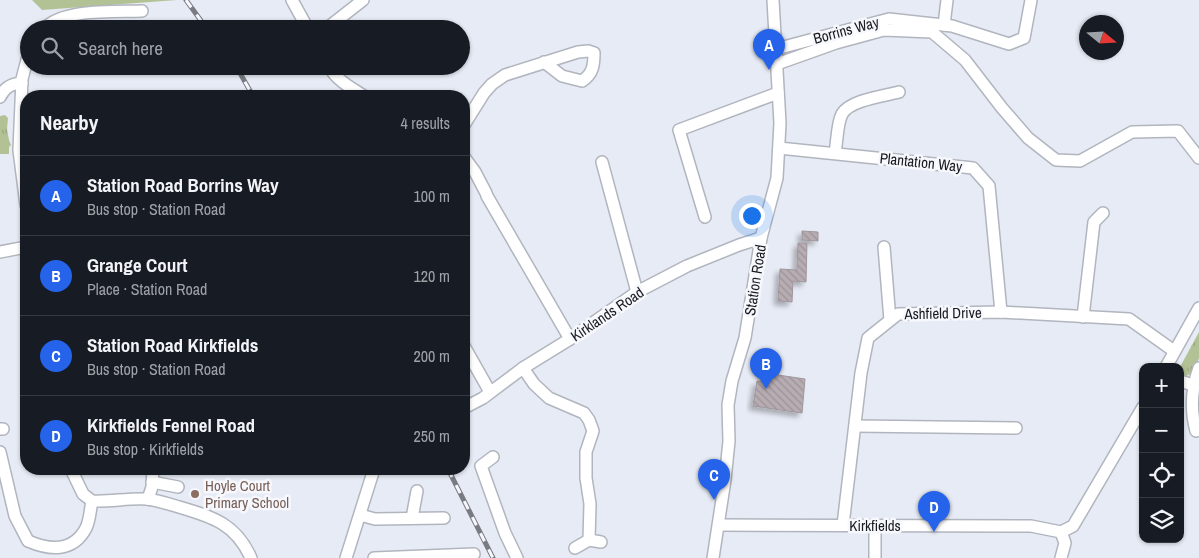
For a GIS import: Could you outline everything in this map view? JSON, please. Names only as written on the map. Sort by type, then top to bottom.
[{"type":"street","points":[[292,0],[303,20]]},
{"type":"street","points":[[337,20],[362,0]]},
{"type":"street","name":"Station Road","points":[[713,558],[729,441],[728,404],[732,381],[745,338],[761,238],[777,178],[779,148],[778,93],[772,0]]},
{"type":"street","points":[[944,25],[947,0]]},
{"type":"street","name":"Borrins Way","points":[[776,49],[889,19],[952,26],[1009,44],[1024,38],[1031,0]]},
{"type":"street","points":[[57,20],[79,14],[142,11]]},
{"type":"street","points":[[777,64],[836,43],[884,30],[932,32],[965,60],[1028,138],[1056,160],[1080,161],[1132,132],[1178,130],[1199,158]]},
{"type":"street","points":[[470,115],[484,93],[492,84],[505,75],[544,62],[578,52],[596,50],[594,66],[589,77],[582,81],[562,76],[544,62]]},
{"type":"street","points":[[22,90],[24,75]]},
{"type":"street","points":[[336,75],[354,90]]},
{"type":"street","points":[[0,97],[7,87],[22,83]]},
{"type":"street","points":[[835,153],[841,116],[847,107],[858,102],[899,92]]},
{"type":"street","points":[[705,217],[679,130],[778,93]]},
{"type":"street","name":"Plantation Way","points":[[779,148],[973,168],[989,186],[1001,312]]},
{"type":"street","points":[[602,162],[636,292]]},
{"type":"street","points":[[470,165],[570,339]]},
{"type":"street","points":[[1083,316],[1094,222],[1103,213]]},
{"type":"street","name":"Kirklands Road","points":[[470,405],[523,368],[570,339],[636,292],[687,266],[761,238]]},
{"type":"street","points":[[884,247],[890,320]]},
{"type":"street","points":[[0,252],[20,248]]},
{"type":"street","points":[[1168,363],[1199,308]]},
{"type":"street","name":"Ashfield Drive","points":[[843,525],[861,373],[868,338],[898,314],[1001,312],[1129,319],[1174,351]]},
{"type":"street","points":[[470,357],[490,392]]},
{"type":"street","points":[[523,368],[534,384],[549,398],[584,413],[589,420],[593,431],[586,452],[586,478],[590,504],[589,540]]},
{"type":"street","points":[[1196,431],[1191,414],[1193,385],[1199,368]]},
{"type":"street","points":[[1184,382],[1193,385]]},
{"type":"street","points":[[1061,558],[1065,543],[1061,532],[1073,526],[1142,408]]},
{"type":"street","points":[[855,426],[1016,428]]},
{"type":"street","points":[[0,452],[14,516],[28,541],[45,548],[64,548],[80,537],[86,527],[92,501]]},
{"type":"street","points":[[494,457],[481,466],[505,533],[517,558]]},
{"type":"street","points":[[74,475],[83,494],[92,501],[148,499],[216,520],[231,530],[244,543],[251,558]]},
{"type":"street","points":[[148,499],[153,475]]},
{"type":"street","points":[[346,558],[372,475]]},
{"type":"street","points":[[152,482],[178,487]]},
{"type":"street","points":[[412,518],[417,491]]},
{"type":"street","points":[[360,515],[375,520],[444,518]]},
{"type":"street","name":"Kirkfields","points":[[718,525],[1031,526],[1061,532]]},
{"type":"street","points":[[875,525],[875,558]]},
{"type":"street","points":[[575,548],[589,540],[602,542]]},
{"type":"street","points":[[374,558],[474,554]]},
{"type":"green space","points":[[32,0],[177,0],[42,10]]},
{"type":"green space","points":[[5,115],[8,118],[7,129],[11,145],[9,147],[9,154],[0,154],[0,116]]},
{"type":"green space","points":[[1199,332],[1199,358],[1193,373],[1184,375],[1184,363],[1182,363]]},
{"type":"building","points":[[802,231],[818,232],[818,241],[802,240]]},
{"type":"building","points":[[798,243],[807,243],[806,282],[793,281],[792,302],[778,301],[780,269],[797,270]]},
{"type":"building","points":[[765,368],[779,371],[778,375],[805,379],[802,413],[753,406],[757,381],[763,382]]},
{"type":"railway","points":[[186,0],[200,20]]},
{"type":"railway","points":[[241,75],[250,90]]},
{"type":"railway","points":[[451,475],[493,558]]},
{"type":"place","name":"Station Road Borrins Way","points":[[769,70]]},
{"type":"place","name":"Grange Court","points":[[766,389]]},
{"type":"place","name":"Hoyle Court Primary School","points":[[195,494]]},
{"type":"place","name":"Station Road Kirkfields","points":[[714,500]]},
{"type":"place","name":"Kirkfields Fennel Road","points":[[934,532]]}]
